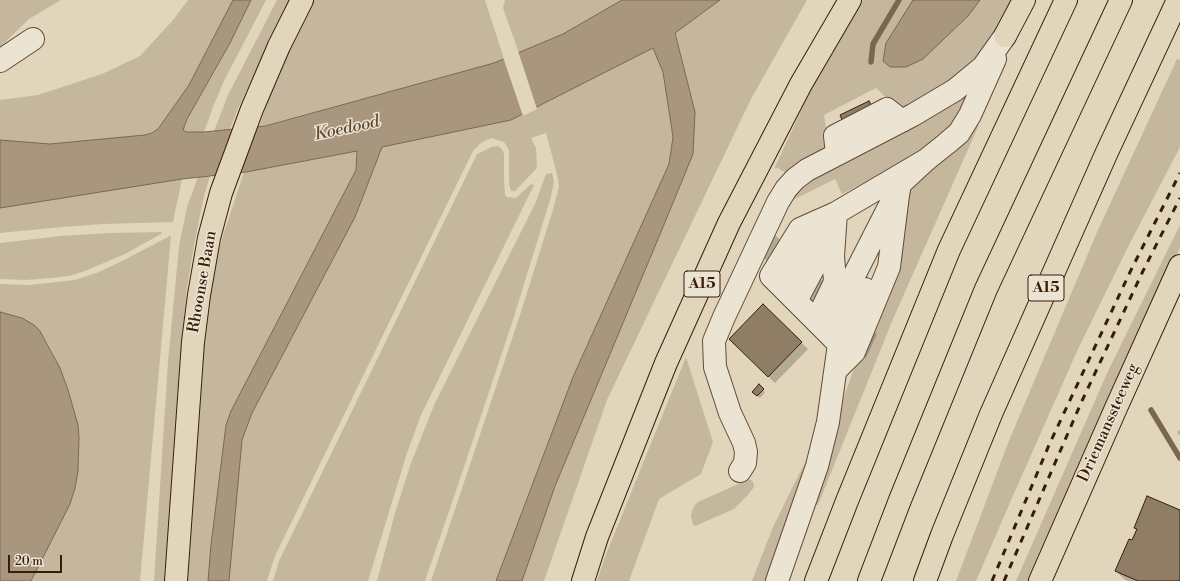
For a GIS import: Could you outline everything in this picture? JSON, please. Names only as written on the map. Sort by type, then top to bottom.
[{"type":"main road","name":"Rhoonse Baan","points":[[176,581],[192,342],[209,238],[221,193],[252,109],[279,46],[302,0]]},
{"type":"main road","name":"A15","points":[[583,581],[597,537],[666,363],[729,222],[802,84],[850,0]]},
{"type":"main road","name":"A15","points":[[1005,36],[1024,0]]},
{"type":"main road","points":[[816,581],[949,250],[1066,0]]},
{"type":"main road","points":[[869,581],[900,500],[986,290],[1121,0]]},
{"type":"main road","name":"A15","points":[[925,581],[991,414],[1106,152],[1178,0]]},
{"type":"main road","name":"Driemanssteeweg","points":[[1040,581],[1180,266]]},
{"type":"lane","name":"A15","points":[[740,472],[745,463],[746,452],[744,443],[730,414],[715,367],[714,341],[730,302],[778,202],[786,189],[795,179],[836,145],[894,115],[913,115],[955,90],[983,67],[1005,36]]},
{"type":"lane","name":"A15","points":[[811,316],[771,276],[800,230],[836,213],[926,160],[959,133],[970,115],[1005,36]]},
{"type":"lane","points":[[0,61],[33,39]]},
{"type":"lane","points":[[836,145],[834,122],[875,101],[894,115]]},
{"type":"lane","points":[[811,316],[840,304],[900,184],[926,160]]},
{"type":"lane","points":[[836,370],[854,352],[889,266],[900,184]]},
{"type":"lane","points":[[811,316],[834,256],[836,213]]},
{"type":"lane","points":[[778,581],[817,466],[828,422],[836,370],[811,316],[821,254],[836,213]]},
{"type":"shaded area","points":[[0,0],[61,0],[29,19],[0,47]]},
{"type":"shaded area","points":[[188,0],[233,0],[189,85],[158,129],[145,135],[50,144],[0,140],[0,100],[38,95],[102,74],[140,56],[173,20]]},
{"type":"shaded area","points":[[251,0],[266,0],[224,81],[204,132],[186,132],[183,130],[187,119],[230,43]]},
{"type":"shaded area","points":[[277,0],[290,0],[259,63],[230,129],[214,131],[228,95]]},
{"type":"shaded area","points":[[314,0],[485,0],[504,59],[259,127],[280,68]]},
{"type":"shaded area","points":[[505,0],[622,0],[563,34],[519,53],[503,8]]},
{"type":"shaded area","points":[[720,0],[807,0],[751,99],[607,400],[544,581],[522,581],[555,486],[693,154],[695,112],[675,33]]},
{"type":"shaded area","points":[[863,0],[1019,0],[974,63],[925,101],[902,113],[876,88],[824,115],[829,150],[789,175],[778,168],[774,169],[813,85]]},
{"type":"shaded area","points":[[653,48],[663,72],[673,137],[669,164],[573,377],[496,581],[431,581],[520,315],[559,187],[546,133],[531,138],[536,148],[537,168],[515,191],[511,191],[509,184],[509,150],[504,142],[491,138],[481,143],[473,151],[275,556],[267,581],[229,581],[242,440],[252,413],[355,217],[382,147],[511,120]]},
{"type":"shaded area","points":[[1177,59],[1180,60],[1180,147],[1128,247],[1078,349],[976,581],[956,581],[1008,443],[1098,230]]},
{"type":"shaded area","points":[[962,95],[966,97],[953,129],[921,154],[842,194],[835,179],[785,204],[799,185]]},
{"type":"shaded area","points":[[978,113],[978,127],[893,319],[818,505],[811,505],[834,424],[852,374],[876,322],[912,186]]},
{"type":"shaded area","points":[[498,146],[502,149],[504,154],[505,195],[507,197],[516,198],[531,184],[534,185],[421,415],[407,453],[368,581],[273,581],[279,561],[477,154],[492,147]]},
{"type":"shaded area","points":[[357,151],[356,170],[231,411],[226,425],[208,581],[187,581],[203,344],[215,260],[244,172]]},
{"type":"shaded area","points":[[552,173],[554,181],[551,197],[512,323],[425,581],[377,581],[395,513],[411,463],[435,403],[535,204],[546,174]]},
{"type":"shaded area","points":[[210,176],[204,196],[187,288],[180,359],[165,581],[154,581],[168,362],[179,246],[187,207],[198,177]]},
{"type":"shaded area","points":[[182,179],[173,222],[103,224],[0,233],[0,208]]},
{"type":"shaded area","points":[[1180,225],[1180,248],[1134,344],[1030,581],[1016,581],[1108,371]]},
{"type":"shaded area","points":[[162,232],[161,234],[125,254],[69,276],[26,280],[0,279],[0,243],[60,236]]},
{"type":"shaded area","points":[[170,236],[140,581],[31,581],[70,504],[78,471],[79,437],[75,414],[68,390],[60,368],[49,346],[40,331],[21,318],[0,312],[0,284],[29,285],[75,280],[99,272]]},
{"type":"shaded area","points":[[686,357],[713,442],[701,474],[659,499],[629,581],[597,581],[605,557]]},
{"type":"shaded area","points":[[804,464],[795,504],[768,581],[752,581],[773,527]]},
{"type":"shaded area","points":[[747,480],[751,480],[753,482],[754,487],[734,509],[695,526],[693,525],[691,516],[692,511],[698,502]]},
{"type":"water","name":"Koedood","points":[[233,0],[251,0],[230,43],[187,119],[183,130],[186,132],[204,132],[265,126],[494,63],[563,34],[622,0],[720,0],[675,33],[695,112],[693,154],[555,486],[522,581],[496,581],[573,377],[669,164],[673,137],[663,72],[653,48],[511,120],[382,147],[355,217],[252,413],[242,440],[229,581],[208,581],[226,425],[231,411],[356,170],[357,151],[246,172],[182,179],[0,208],[0,140],[50,144],[145,135],[152,133],[158,129],[189,85]]},
{"type":"water","points":[[913,0],[980,0],[968,16],[923,59],[906,67],[890,67],[883,61],[886,43]]},
{"type":"water","points":[[0,312],[22,318],[34,325],[40,331],[60,368],[78,425],[78,471],[75,488],[70,504],[31,581],[0,581]]},
{"type":"pier","points":[[518,51],[537,109],[523,116],[503,57]]},
{"type":"building","points":[[869,101],[880,123],[850,137],[840,115]]},
{"type":"building","points":[[763,304],[802,342],[768,377],[729,339]]},
{"type":"building","points":[[759,384],[764,389],[757,396],[752,392]]},
{"type":"building","points":[[1147,496],[1180,510],[1180,581],[1138,581],[1115,571],[1129,539],[1132,540],[1137,529],[1134,528]]},
{"type":"waterway","points":[[871,62],[873,44],[899,0]]},
{"type":"waterway","points":[[1151,410],[1180,458]]},
{"type":"railway","points":[[992,581],[1049,445],[1131,270],[1180,173]]},
{"type":"railway","points":[[1004,581],[1081,403],[1143,271],[1180,198]]}]
